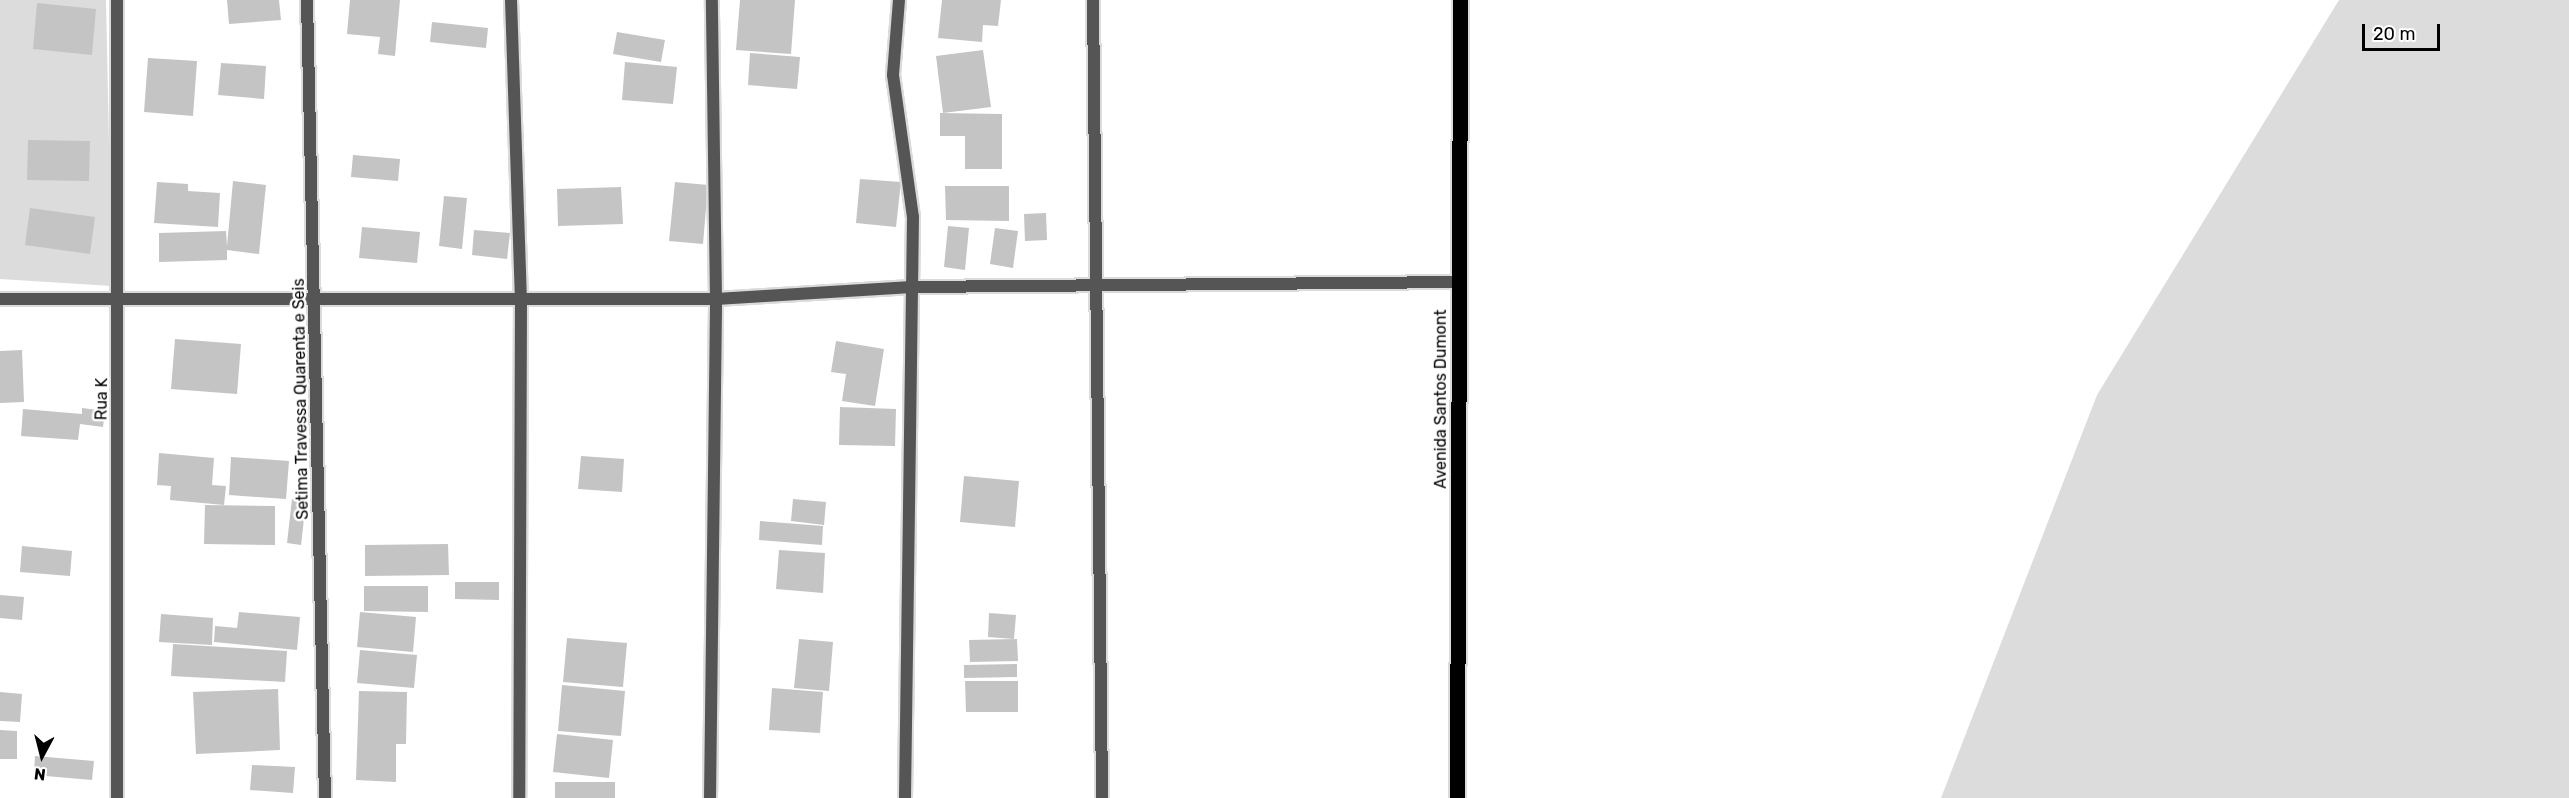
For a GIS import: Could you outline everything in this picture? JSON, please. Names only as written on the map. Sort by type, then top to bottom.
[{"type":"main road","name":"Avenida Santos Dumont","points":[[1457,798],[1460,0]]},
{"type":"street","name":"Rua K","points":[[117,0],[120,302],[117,798]]},
{"type":"street","name":"Setima Travessa Quarenta e Seis","points":[[308,0],[325,798]]},
{"type":"street","points":[[511,0],[521,299],[519,798]]},
{"type":"street","points":[[710,798],[716,299],[712,0]]},
{"type":"street","points":[[900,0],[893,75],[898,129],[910,177],[912,287],[905,798]]},
{"type":"street","points":[[1093,0],[1102,798]]},
{"type":"street","points":[[0,299],[120,302],[716,299],[912,287],[1459,282]]},
{"type":"shaded area","points":[[0,0],[106,0],[112,286],[0,279]]},
{"type":"shaded area","points":[[2339,0],[2569,0],[2569,798],[1941,798],[2097,395]]},
{"type":"building","points":[[227,0],[279,0],[281,20],[229,24]]},
{"type":"building","points":[[350,0],[400,0],[395,56],[378,54],[380,37],[347,34]]},
{"type":"building","points":[[740,0],[795,0],[791,54],[736,50]]},
{"type":"building","points":[[942,0],[1001,0],[998,26],[983,25],[982,42],[938,38]]},
{"type":"building","points":[[37,3],[96,9],[92,55],[33,49]]},
{"type":"building","points":[[432,22],[488,28],[486,48],[430,42]]},
{"type":"building","points":[[617,32],[665,40],[661,62],[613,54]]},
{"type":"building","points":[[983,50],[991,107],[943,113],[936,56]]},
{"type":"building","points":[[750,53],[800,57],[797,89],[748,85]]},
{"type":"building","points":[[148,58],[197,61],[193,116],[144,112]]},
{"type":"building","points":[[625,62],[677,67],[673,104],[622,100]]},
{"type":"building","points":[[221,63],[266,66],[264,99],[218,95]]},
{"type":"building","points":[[940,113],[1002,114],[1002,169],[965,169],[965,136],[940,136]]},
{"type":"building","points":[[28,140],[90,141],[89,181],[27,180]]},
{"type":"building","points":[[353,155],[400,159],[398,181],[351,177]]},
{"type":"building","points":[[860,179],[901,182],[896,227],[856,223]]},
{"type":"building","points":[[233,181],[266,185],[259,254],[227,250],[227,260],[159,262],[159,233],[226,231],[227,246]]},
{"type":"building","points":[[157,182],[188,184],[188,191],[220,193],[218,227],[154,223]]},
{"type":"building","points":[[675,182],[708,185],[703,244],[669,241]]},
{"type":"building","points":[[945,186],[1009,186],[1009,221],[946,220]]},
{"type":"building","points":[[621,187],[623,224],[558,226],[557,189]]},
{"type":"building","points":[[444,196],[467,198],[462,249],[439,246]]},
{"type":"building","points":[[30,208],[95,217],[90,254],[25,245]]},
{"type":"building","points":[[1046,213],[1047,240],[1025,241],[1024,214]]},
{"type":"building","points":[[948,226],[969,228],[965,270],[944,267]]},
{"type":"building","points":[[362,227],[420,232],[417,263],[359,258]]},
{"type":"building","points":[[995,228],[1018,231],[1013,268],[990,264]]},
{"type":"building","points":[[474,230],[510,233],[507,259],[472,255]]},
{"type":"building","points":[[175,339],[241,344],[237,394],[171,389]]},
{"type":"building","points":[[836,341],[884,349],[875,406],[842,401],[846,374],[831,372]]},
{"type":"building","points":[[22,350],[24,402],[0,403],[0,351]]},
{"type":"building","points":[[840,407],[896,409],[895,446],[839,445]]},
{"type":"building","points":[[82,408],[105,411],[103,427],[80,424],[78,440],[21,436],[23,409],[82,414]]},
{"type":"building","points":[[159,453],[214,458],[212,485],[226,486],[224,505],[170,500],[171,486],[157,485]]},
{"type":"building","points":[[581,456],[624,459],[622,492],[578,489]]},
{"type":"building","points":[[231,457],[289,461],[286,499],[229,495]]},
{"type":"building","points":[[964,476],[1019,481],[1015,527],[960,522]]},
{"type":"building","points":[[292,499],[306,501],[301,545],[287,543]]},
{"type":"building","points":[[793,499],[826,502],[824,525],[791,521]]},
{"type":"building","points":[[205,505],[275,506],[275,545],[204,544]]},
{"type":"building","points":[[760,521],[823,526],[822,545],[759,540]]},
{"type":"building","points":[[448,544],[449,575],[365,576],[365,545]]},
{"type":"building","points":[[22,546],[72,551],[70,576],[20,572]]},
{"type":"building","points":[[779,550],[825,553],[823,593],[776,589]]},
{"type":"building","points":[[455,582],[499,582],[499,600],[455,599]]},
{"type":"building","points":[[364,586],[428,586],[428,612],[364,611]]},
{"type":"building","points":[[0,595],[24,597],[22,620],[0,618]]},
{"type":"building","points":[[239,612],[300,617],[297,650],[214,642],[215,626],[237,628]]},
{"type":"building","points":[[360,612],[416,617],[413,652],[357,647]]},
{"type":"building","points":[[989,613],[1016,615],[1014,639],[988,637]]},
{"type":"building","points":[[161,614],[213,618],[212,645],[159,642]]},
{"type":"building","points":[[567,638],[627,643],[623,687],[563,682]]},
{"type":"building","points":[[799,639],[833,642],[829,691],[794,688]]},
{"type":"building","points":[[1017,639],[1018,661],[970,662],[969,640]]},
{"type":"building","points":[[173,644],[287,651],[285,682],[171,676]]},
{"type":"building","points":[[360,650],[417,655],[414,688],[357,683]]},
{"type":"building","points":[[1017,664],[1017,677],[964,678],[964,665]]},
{"type":"building","points":[[965,681],[1018,681],[1018,712],[966,712]]},
{"type":"building","points":[[562,685],[625,691],[621,736],[558,731]]},
{"type":"building","points":[[772,688],[823,692],[820,733],[769,730]]},
{"type":"building","points":[[278,689],[280,750],[196,754],[193,692]]},
{"type":"building","points":[[359,691],[407,692],[406,744],[396,744],[396,782],[356,780]]},
{"type":"building","points":[[0,692],[22,694],[20,722],[0,721]]},
{"type":"building","points":[[0,730],[17,731],[17,759],[0,759]]},
{"type":"building","points":[[557,734],[613,740],[609,778],[553,772]]},
{"type":"building","points":[[35,756],[94,761],[92,780],[34,775]]},
{"type":"building","points":[[252,765],[295,767],[293,793],[250,790]]},
{"type":"building","points":[[555,782],[615,782],[615,798],[555,798]]}]
